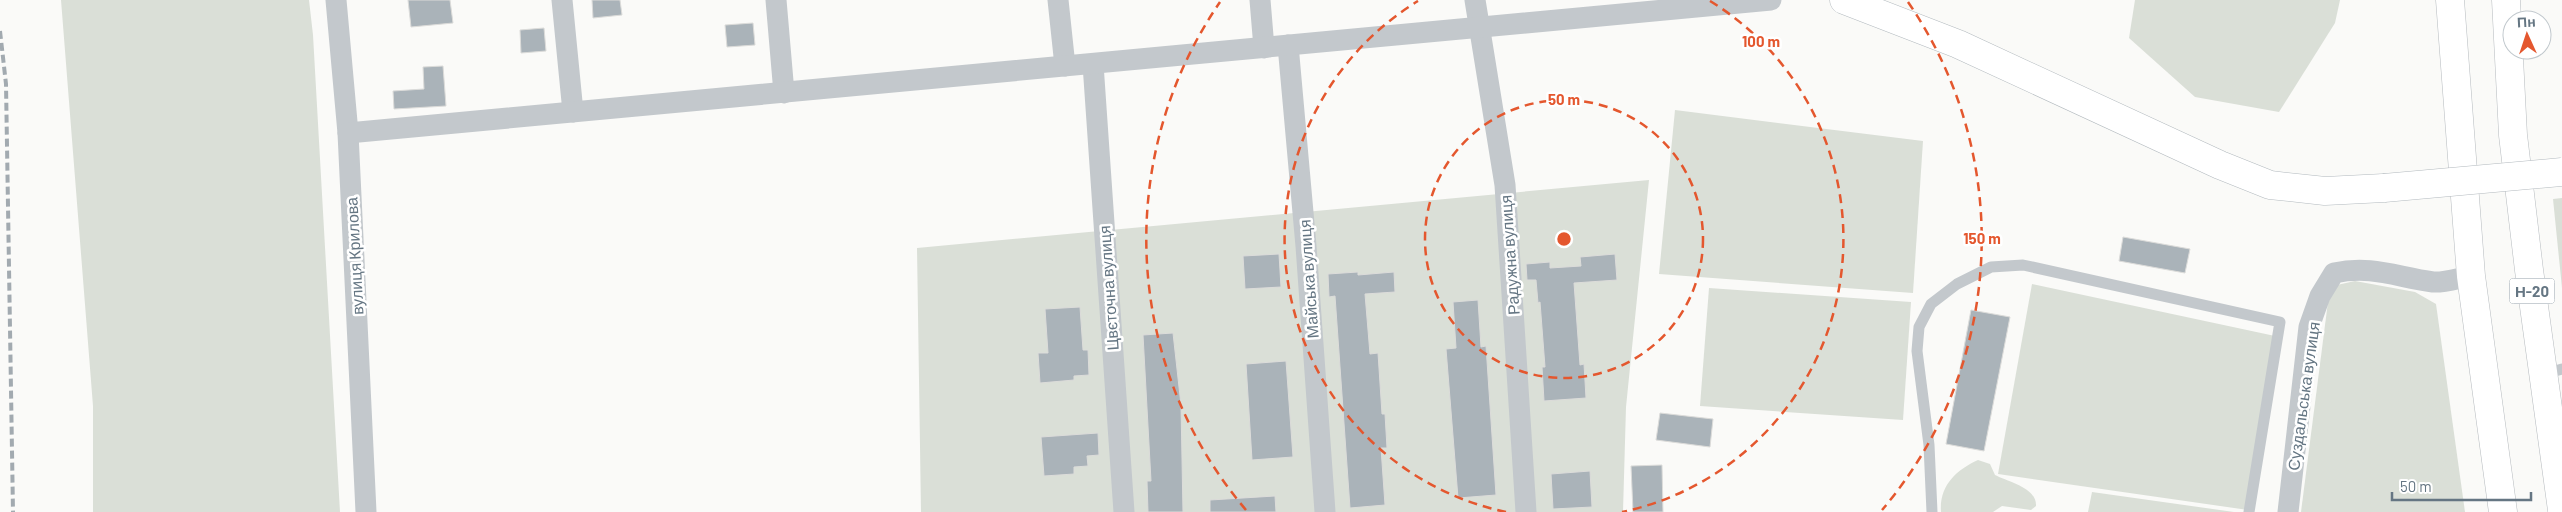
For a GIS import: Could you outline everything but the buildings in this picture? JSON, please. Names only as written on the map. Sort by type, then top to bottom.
[{"type":"main road","points":[[1844,0],[1958,44],[2220,165],[2270,185],[2325,191],[2384,188],[2562,172]]},
{"type":"main road","points":[[2450,0],[2471,276],[2503,512]]},
{"type":"main road","name":"Н-20","points":[[2506,0],[2513,135],[2529,270],[2562,510]]},
{"type":"main road","points":[[2523,60],[2562,416]]},
{"type":"street","name":"вулиця Крилова","points":[[336,0],[348,133],[366,512]]},
{"type":"street","points":[[562,0],[573,112]]},
{"type":"street","points":[[776,0],[784,93]]},
{"type":"street","points":[[1058,0],[1065,66]]},
{"type":"street","points":[[1260,0],[1264,48]]},
{"type":"street","name":"Радужна вулиця","points":[[1475,0],[1505,185],[1526,512]]},
{"type":"street","points":[[348,133],[1771,0]]},
{"type":"street","name":"Майська вулиця","points":[[1288,45],[1306,246],[1325,512]]},
{"type":"street","name":"Цвєточна вулиця","points":[[1093,64],[1124,512]]},
{"type":"street","name":"Суздальська вулиця","points":[[2288,512],[2309,327],[2320,296],[2334,273],[2353,269],[2384,271],[2434,282],[2471,276]]},
{"type":"lane","points":[[1932,512],[1929,445],[1916,351],[1919,327],[1932,304],[1957,284],[1991,267],[2023,265],[2280,322],[2250,512]]},
{"type":"shaded area","points":[[61,0],[309,0],[313,35],[340,512],[93,512],[93,406]]},
{"type":"shaded area","points":[[2135,0],[2340,0],[2335,23],[2279,112],[2195,97],[2129,38]]},
{"type":"shaded area","points":[[1675,110],[1923,141],[1913,293],[1659,274]]},
{"type":"shaded area","points":[[1649,180],[1626,407],[1623,512],[921,512],[917,248]]},
{"type":"shaded area","points":[[2562,198],[2562,288],[2553,199]]},
{"type":"shaded area","points":[[2355,281],[2415,292],[2436,304],[2465,512],[2301,512],[2329,294],[2337,285]]},
{"type":"shaded area","points":[[2032,284],[2275,336],[2248,510],[1998,474]]},
{"type":"shaded area","points":[[1709,288],[1911,302],[1903,420],[1700,406]]},
{"type":"shaded area","points":[[1978,460],[1990,464],[1995,475],[2027,490],[2035,500],[2036,506],[2031,510],[2002,506],[1993,512],[1941,512],[1943,494],[1950,480]]},
{"type":"shaded area","points":[[2092,492],[2234,512],[2088,512]]},
{"type":"railway","points":[[0,31],[6,84],[13,512]]}]
